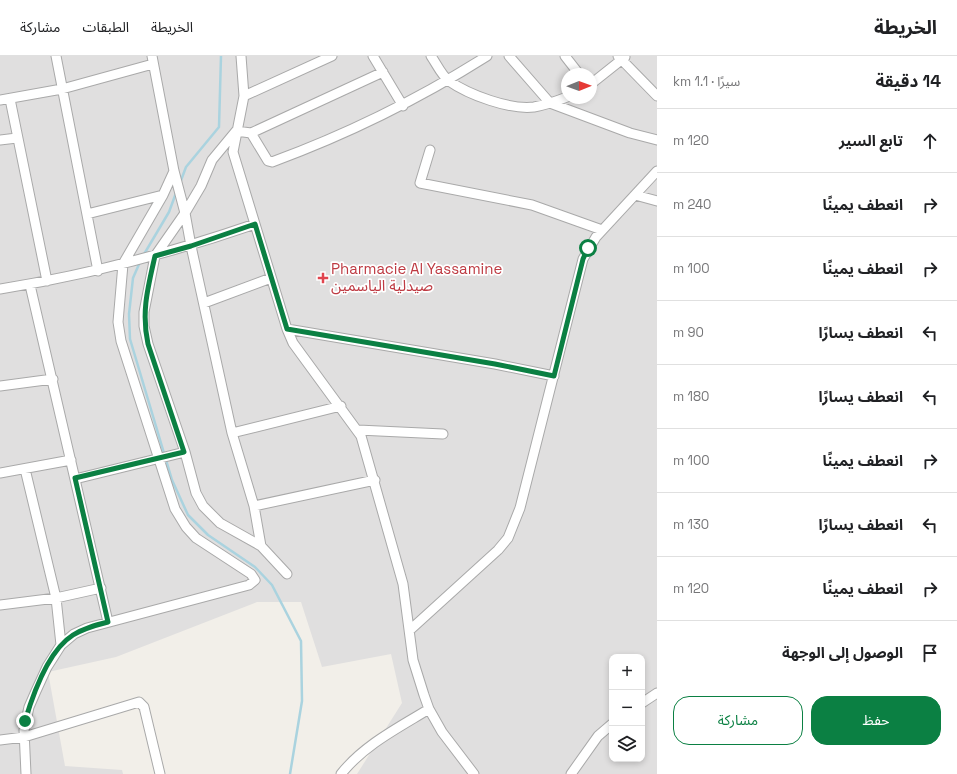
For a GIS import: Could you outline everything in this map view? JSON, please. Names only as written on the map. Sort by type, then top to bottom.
[{"type":"street","points":[[56,56],[98,271]]},
{"type":"street","points":[[244,96],[332,56]]},
{"type":"street","points":[[373,56],[403,106]]},
{"type":"street","points":[[431,56],[448,80],[476,95],[512,106],[533,107],[561,99]]},
{"type":"street","points":[[251,133],[268,161],[272,162],[318,146],[403,106],[487,56]]},
{"type":"street","points":[[509,56],[550,103],[630,133],[656,139]]},
{"type":"street","points":[[565,56],[574,68]]},
{"type":"street","points":[[242,57],[244,96],[233,152],[287,329],[293,343],[341,406],[361,436],[375,480],[403,584],[413,660],[429,708],[442,732],[474,774]]},
{"type":"street","points":[[597,79],[622,57],[657,96]]},
{"type":"street","points":[[0,100],[62,89],[153,60],[174,171],[185,213],[232,433],[254,506],[261,546]]},
{"type":"street","points":[[236,131],[251,133],[383,72]]},
{"type":"street","points":[[10,99],[47,282]]},
{"type":"street","points":[[236,131],[212,160],[201,186],[185,213],[152,257],[146,295],[144,326],[180,454],[203,506],[220,523],[261,546],[287,574]]},
{"type":"street","points":[[0,140],[18,138]]},
{"type":"street","points":[[430,150],[420,183],[532,205],[602,230]]},
{"type":"street","points":[[26,774],[24,737],[25,721],[47,667],[61,646],[74,634],[108,622],[249,584],[255,580],[251,574],[196,538],[186,527],[175,509],[121,341],[118,322],[126,263],[163,195],[174,171]]},
{"type":"street","points":[[410,630],[498,550],[508,538],[520,508],[583,259],[588,248],[602,230],[656,174]]},
{"type":"street","points":[[87,214],[163,195]]},
{"type":"street","points":[[635,195],[657,201]]},
{"type":"street","points":[[0,289],[47,282],[98,271],[191,246],[255,224]]},
{"type":"street","points":[[204,302],[271,278]]},
{"type":"street","points":[[30,284],[108,622]]},
{"type":"street","points":[[287,329],[495,364],[554,376]]},
{"type":"street","points":[[0,386],[53,379]]},
{"type":"street","points":[[232,433],[341,406]]},
{"type":"street","points":[[358,430],[443,434]]},
{"type":"street","points":[[75,478],[180,454]]},
{"type":"street","points":[[0,473],[71,460]]},
{"type":"street","points":[[25,469],[56,598],[61,646]]},
{"type":"street","points":[[254,506],[375,480]]},
{"type":"street","points":[[0,605],[56,598],[101,588]]},
{"type":"street","points":[[645,701],[657,693]]},
{"type":"street","points":[[0,740],[24,737],[139,702],[144,707],[160,774]]},
{"type":"street","points":[[342,774],[353,759],[429,708]]},
{"type":"street","points":[[571,774],[598,736],[610,726]]},
{"type":"shaded area","points":[[0,56],[657,56],[657,774],[357,774],[402,703],[391,654],[322,667],[301,602],[257,602],[116,657],[48,672],[65,766],[122,770],[123,774],[0,774]]},
{"type":"waterway","points":[[180,183],[186,167],[219,127],[221,56]]},
{"type":"waterway","points":[[143,256],[169,212],[176,193]]},
{"type":"waterway","points":[[140,262],[133,278],[129,314],[130,339],[172,480],[188,515],[208,535],[255,567],[272,585],[301,641],[302,701],[290,774]]},
{"type":"place","name":"Pharmacie Al Yassamine صيدلية الياسمين","points":[[323,278]]},
{"type":"route","points":[[25,721],[29,707],[47,667],[61,646],[74,634],[87,628],[108,622],[75,478],[184,452],[148,344],[144,326],[146,295],[155,256],[191,246],[255,224],[287,329],[495,364],[554,376],[583,259],[588,248]]}]
